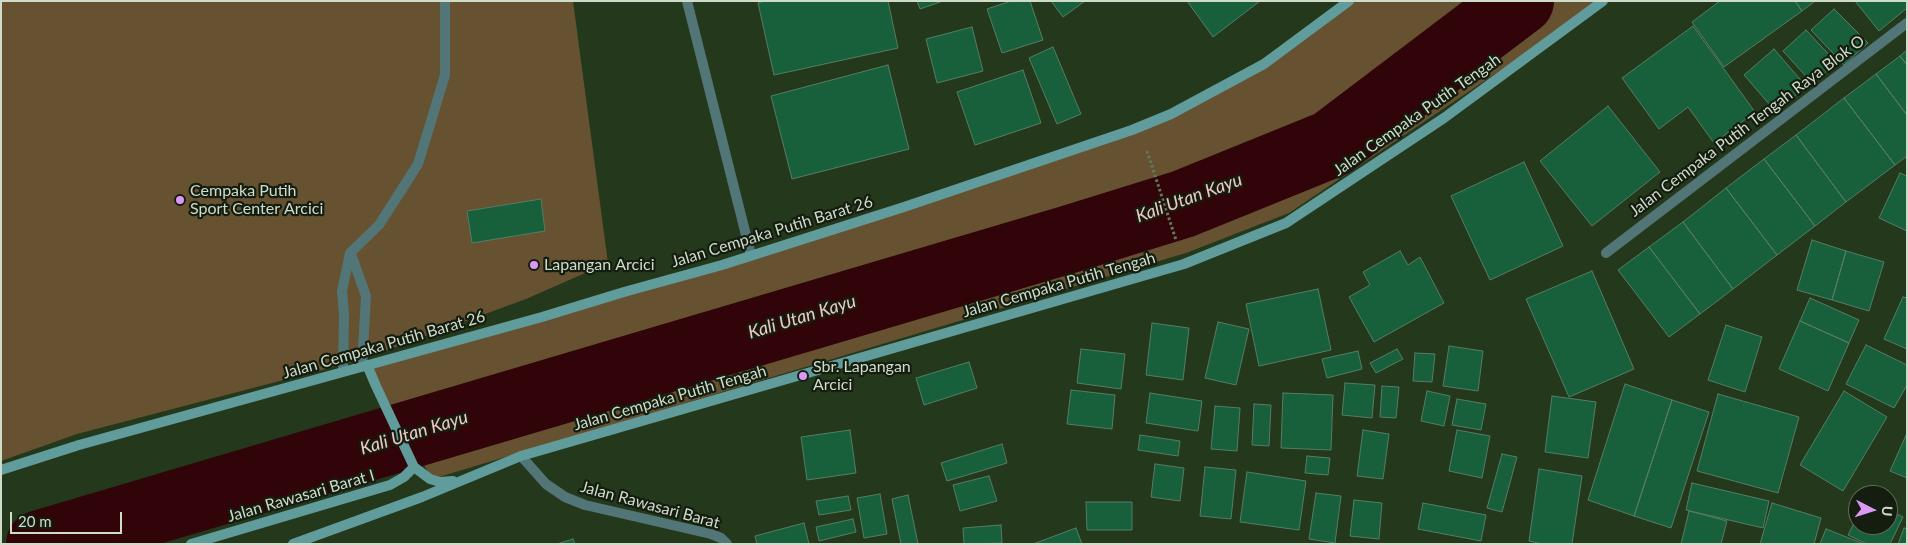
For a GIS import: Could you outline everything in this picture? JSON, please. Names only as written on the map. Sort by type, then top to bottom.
[{"type":"street","points":[[343,371],[344,315],[342,291],[350,253],[379,225],[418,164],[445,75],[445,1]]},
{"type":"street","points":[[687,1],[751,255]]},
{"type":"street","name":"Jalan Cempaka Putih Barat 26","points":[[1,470],[79,445],[542,317],[722,265],[904,207],[1132,130],[1171,114],[1264,64],[1350,1]]},
{"type":"street","name":"Jalan Cempaka Putih Tengah","points":[[467,479],[521,456],[1184,264],[1286,223],[1444,118],[1603,1]]},
{"type":"street","name":"Jalan Cempaka Putih Tengah Raya Blok O","points":[[1606,253],[1907,23]]},
{"type":"street","points":[[350,253],[366,296],[365,366],[414,467],[430,479],[440,482],[467,479]]},
{"type":"street","name":"Jalan Rawasari Barat","points":[[521,456],[546,484],[565,497],[584,504],[711,534],[721,538],[727,544]]},
{"type":"street","name":"Jalan Rawasari Barat I","points":[[191,544],[390,485],[404,477],[414,467]]},
{"type":"street","points":[[293,544],[467,479]]},
{"type":"path","points":[[1154,171],[1173,230]]},
{"type":"shaded area","points":[[1,1],[573,1],[608,263],[526,299],[360,360],[77,434],[1,461]]},
{"type":"shaded area","points":[[1349,1],[1603,1],[1289,213],[1186,253],[432,479],[370,368],[624,292],[1132,130],[1210,94]]},
{"type":"building","points":[[765,1],[888,1],[898,48],[774,75],[758,3]]},
{"type":"building","points":[[917,1],[943,1],[920,9]]},
{"type":"building","points":[[1011,1],[1030,1],[1043,40],[1002,53],[987,9]]},
{"type":"building","points":[[1051,1],[1085,1],[1063,17]]},
{"type":"building","points":[[1187,1],[1260,1],[1213,37]]},
{"type":"building","points":[[1720,1],[1795,1],[1802,11],[1724,67],[1692,22]]},
{"type":"building","points":[[1795,1],[1815,1],[1802,11]]},
{"type":"building","points":[[1855,1],[1907,1],[1907,8],[1879,31]]},
{"type":"building","points":[[1834,9],[1868,43],[1844,65],[1811,30]]},
{"type":"building","points":[[1693,26],[1755,112],[1714,143],[1688,107],[1659,129],[1622,78]]},
{"type":"building","points":[[972,27],[983,71],[937,83],[926,39]]},
{"type":"building","points":[[1806,30],[1836,62],[1813,84],[1783,51]]},
{"type":"building","points":[[1053,47],[1081,114],[1057,124],[1029,58]]},
{"type":"building","points":[[1774,49],[1806,86],[1776,112],[1744,75]]},
{"type":"building","points":[[1907,50],[1907,65],[1900,56]]},
{"type":"building","points":[[1900,56],[1907,65],[1907,115],[1876,74]]},
{"type":"building","points":[[888,65],[909,149],[792,179],[771,96]]},
{"type":"building","points":[[1023,70],[1041,123],[975,145],[957,92]]},
{"type":"building","points":[[1876,74],[1907,115],[1907,156],[1895,165],[1844,98]]},
{"type":"building","points":[[1844,98],[1895,165],[1846,202],[1796,135]]},
{"type":"building","points":[[1608,106],[1660,172],[1592,226],[1540,161]]},
{"type":"building","points":[[1796,135],[1846,202],[1815,226],[1764,159]]},
{"type":"building","points":[[1764,159],[1815,226],[1777,255],[1726,188]]},
{"type":"building","points":[[1524,162],[1563,246],[1490,280],[1451,196]]},
{"type":"building","points":[[1900,173],[1907,176],[1907,231],[1879,218]]},
{"type":"building","points":[[1726,188],[1777,255],[1733,289],[1683,222]]},
{"type":"building","points":[[541,199],[545,231],[472,243],[467,211]]},
{"type":"building","points":[[1683,222],[1733,289],[1700,314],[1649,247]]},
{"type":"building","points":[[1812,240],[1846,251],[1832,300],[1797,290]]},
{"type":"building","points":[[1649,247],[1700,314],[1669,337],[1618,270]]},
{"type":"building","points":[[1400,251],[1408,265],[1420,257],[1444,303],[1374,342],[1349,297],[1370,285],[1363,272]]},
{"type":"building","points":[[1846,251],[1884,262],[1869,311],[1832,300]]},
{"type":"building","points":[[1592,271],[1634,369],[1569,397],[1526,299]]},
{"type":"building","points":[[1318,289],[1331,350],[1259,366],[1246,304]]},
{"type":"building","points":[[1903,297],[1907,298],[1907,349],[1884,339]]},
{"type":"building","points":[[1810,298],[1859,320],[1849,343],[1800,321]]},
{"type":"building","points":[[1800,321],[1849,343],[1828,391],[1779,369]]},
{"type":"building","points":[[1218,322],[1249,329],[1236,385],[1205,378]]},
{"type":"building","points":[[1152,323],[1189,328],[1183,380],[1146,375]]},
{"type":"building","points":[[1726,325],[1762,337],[1745,392],[1708,380]]},
{"type":"building","points":[[1866,345],[1907,365],[1907,385],[1894,408],[1846,384]]},
{"type":"building","points":[[1449,346],[1483,351],[1478,391],[1443,386]]},
{"type":"building","points":[[1081,349],[1125,354],[1121,389],[1077,383]]},
{"type":"building","points":[[1397,349],[1403,359],[1376,373],[1370,363]]},
{"type":"building","points":[[1358,351],[1362,369],[1327,378],[1322,359]]},
{"type":"building","points":[[1415,353],[1435,354],[1432,382],[1413,381]]},
{"type":"building","points":[[969,362],[977,388],[924,405],[916,378]]},
{"type":"building","points":[[1345,383],[1375,385],[1372,418],[1342,415]]},
{"type":"building","points":[[1625,384],[1672,400],[1634,516],[1588,500]]},
{"type":"building","points":[[1382,386],[1399,387],[1396,418],[1380,417]]},
{"type":"building","points":[[1071,390],[1115,395],[1112,429],[1067,424]]},
{"type":"building","points":[[1427,391],[1450,396],[1444,426],[1421,421]]},
{"type":"building","points":[[1844,391],[1887,417],[1843,491],[1800,465]]},
{"type":"building","points":[[1150,393],[1202,401],[1198,431],[1146,423]]},
{"type":"building","points":[[1283,393],[1333,395],[1331,450],[1281,448]]},
{"type":"building","points":[[1718,394],[1799,417],[1778,493],[1697,471]]},
{"type":"building","points":[[1552,396],[1596,402],[1588,458],[1545,452]]},
{"type":"building","points":[[1457,399],[1486,404],[1481,430],[1452,425]]},
{"type":"building","points":[[1672,400],[1709,412],[1671,528],[1634,516]]},
{"type":"building","points":[[1254,404],[1271,405],[1269,446],[1252,445]]},
{"type":"building","points":[[1215,406],[1240,408],[1237,451],[1211,449]]},
{"type":"building","points":[[850,430],[856,473],[807,480],[801,437]]},
{"type":"building","points":[[1363,430],[1389,434],[1383,479],[1357,476]]},
{"type":"building","points":[[1457,430],[1490,436],[1482,478],[1449,471]]},
{"type":"building","points":[[1907,433],[1907,478],[1890,471]]},
{"type":"building","points":[[1140,435],[1180,441],[1178,456],[1138,450]]},
{"type":"building","points":[[1002,444],[1007,463],[947,481],[941,463]]},
{"type":"building","points":[[1502,454],[1517,457],[1502,512],[1487,508]]},
{"type":"building","points":[[1307,456],[1330,458],[1328,475],[1305,473]]},
{"type":"building","points":[[1155,464],[1184,468],[1180,501],[1151,497]]},
{"type":"building","points":[[1205,467],[1236,470],[1231,519],[1200,516]]},
{"type":"building","points":[[1539,469],[1582,476],[1572,544],[1543,544],[1529,541]]},
{"type":"building","points":[[1247,472],[1306,481],[1299,530],[1240,522]]},
{"type":"building","points":[[989,476],[997,501],[960,511],[953,485]]},
{"type":"building","points":[[1692,483],[1769,501],[1763,528],[1686,510]]},
{"type":"building","points":[[1316,493],[1341,496],[1335,543],[1309,539]]},
{"type":"building","points":[[880,494],[887,534],[864,538],[857,498]]},
{"type":"building","points":[[908,495],[918,544],[901,544],[892,499]]},
{"type":"building","points":[[848,496],[851,510],[819,515],[816,501]]},
{"type":"building","points":[[1354,500],[1382,503],[1379,539],[1350,536]]},
{"type":"building","points":[[1086,502],[1132,502],[1132,530],[1087,530]]},
{"type":"building","points":[[1423,503],[1486,515],[1481,541],[1418,529]]},
{"type":"building","points":[[1772,503],[1821,518],[1814,544],[1760,544]]},
{"type":"building","points":[[1689,511],[1727,521],[1721,544],[1681,544]]},
{"type":"building","points":[[1898,515],[1903,517],[1898,527]]},
{"type":"building","points":[[853,519],[856,532],[819,541],[816,527]]},
{"type":"building","points":[[804,523],[809,544],[757,544],[755,536]]},
{"type":"building","points":[[1001,525],[1002,543],[964,544],[963,528]]},
{"type":"building","points":[[1076,528],[1082,544],[1033,544]]},
{"type":"building","points":[[1904,528],[1907,529],[1907,544],[1898,544]]},
{"type":"building","points":[[1826,529],[1864,544],[1820,544]]},
{"type":"building","points":[[1848,535],[1894,535],[1890,544],[1867,544]]},
{"type":"building","points":[[573,539],[575,544],[557,544]]},
{"type":"waterway","name":"Kali Utan Kayu","points":[[40,544],[1183,204],[1331,144],[1520,1]]},
{"type":"place","name":"Cempaka Putih Sport Center Arcici","points":[[180,200]]},
{"type":"place","name":"Lapangan Arcici","points":[[534,265]]},
{"type":"place","name":"Sbr. Lapangan Arcici","points":[[803,376]]}]
